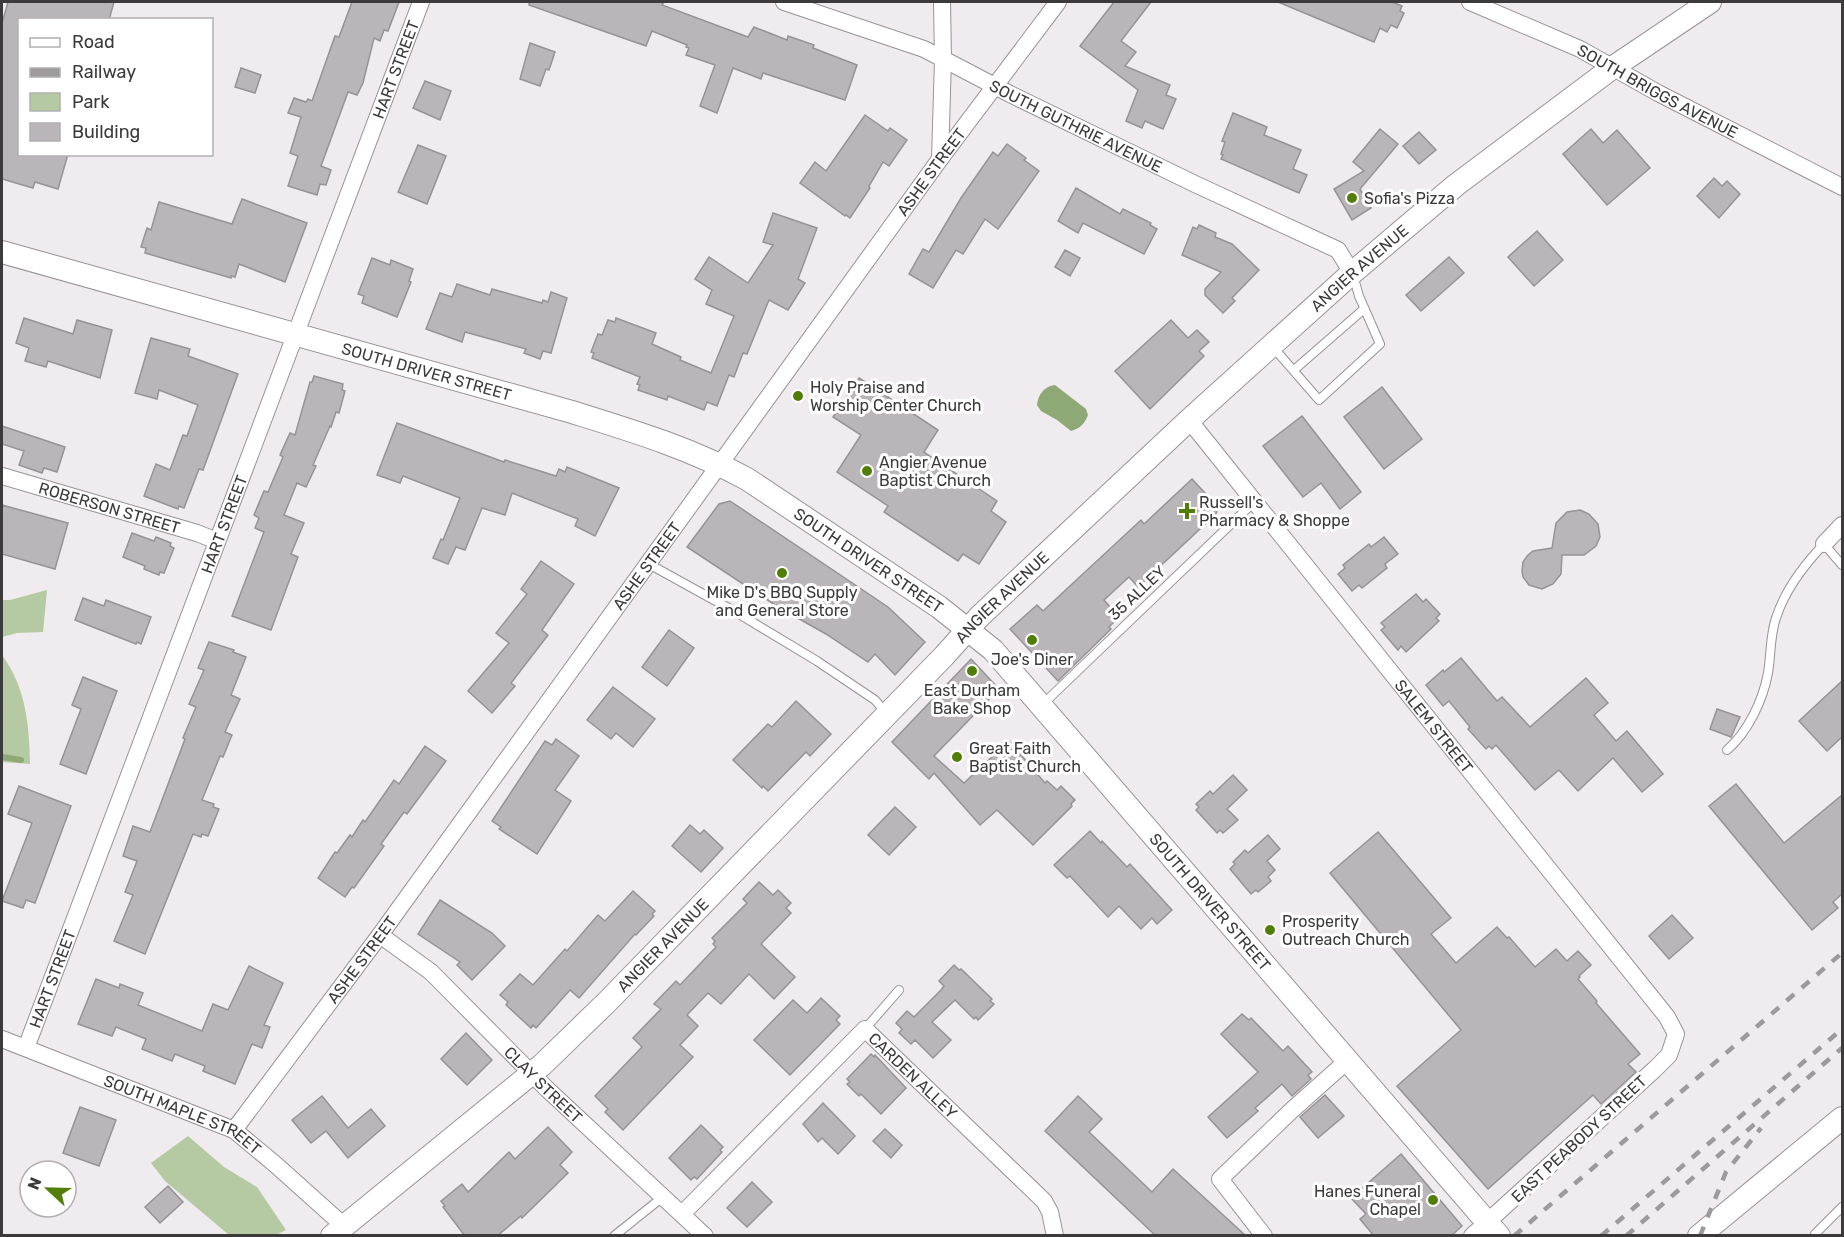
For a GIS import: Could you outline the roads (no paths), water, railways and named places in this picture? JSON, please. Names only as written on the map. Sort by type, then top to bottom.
[{"type":"street","name":"HART STREET","points":[[26,1048],[421,2]]},
{"type":"street","name":"SOUTH GUTHRIE AVENUE","points":[[784,2],[924,49],[994,86],[1195,184],[1338,250],[1352,273]]},
{"type":"street","points":[[940,159],[942,2]]},
{"type":"street","name":"ASHE STREET","points":[[234,1130],[380,934],[940,159],[1058,2]]},
{"type":"street","name":"SOUTH BRIGGS AVENUE","points":[[1470,2],[1580,49],[1612,68],[1842,187]]},
{"type":"street","name":"ANGIER AVENUE","points":[[338,1231],[532,1073],[607,1002],[968,629],[1189,420],[1352,273],[1498,151],[1612,68],[1710,2]]},
{"type":"street","name":"SOUTH DRIVER STREET","points":[[2,252],[572,412],[662,440],[720,463],[747,478],[968,629],[993,650],[1347,1061],[1486,1232]]},
{"type":"street","name":"SALEM STREET","points":[[1189,420],[1667,1017],[1676,1034]]},
{"type":"street","name":"ROBERSON STREET","points":[[2,476],[198,533],[217,541]]},
{"type":"street","points":[[1824,544],[1842,525]]},
{"type":"street","name":"CLAY STREET","points":[[380,934],[431,972],[532,1073],[705,1236]]},
{"type":"street","name":"CARDEN ALLEY","points":[[682,1214],[865,1029],[1044,1201],[1050,1212],[1055,1236]]},
{"type":"street","name":"EAST PEABODY STREET","points":[[1486,1232],[1669,1055],[1676,1034]]},
{"type":"street","name":"SOUTH MAPLE STREET","points":[[2,1039],[234,1130],[276,1165],[338,1231]]},
{"type":"street","points":[[1264,1236],[1220,1179],[1347,1061]]},
{"type":"street","points":[[1699,1236],[1842,1118]]},
{"type":"lane","points":[[1273,346],[1319,400],[1380,344],[1364,309],[1352,273]]},
{"type":"lane","points":[[1293,370],[1364,309]]},
{"type":"lane","name":"35 ALLEY","points":[[1040,706],[1254,502]]},
{"type":"lane","points":[[1727,750],[1739,740],[1757,707],[1768,675],[1776,618],[1796,578],[1824,544],[1842,565]]},
{"type":"lane","points":[[647,563],[734,611],[817,661],[875,700],[887,714]]},
{"type":"lane","points":[[865,1029],[899,990]]},
{"type":"lane","points":[[614,1236],[664,1196]]},
{"type":"lane","points":[[1815,1236],[1842,1207]]},
{"type":"waterway","points":[[2,757],[21,760]]},
{"type":"railway","points":[[1514,1236],[1842,953]]},
{"type":"railway","points":[[1601,1236],[1842,1029]]},
{"type":"railway","points":[[1626,1236],[1842,1048]]},
{"type":"railway","points":[[1700,1236],[1726,1172],[1761,1128]]},
{"type":"place","name":"Sofia's Pizza","points":[[1352,198]]},
{"type":"place","name":"Holy Praise and Worship Center Church","points":[[798,396]]},
{"type":"place","name":"Angier Avenue Baptist Church","points":[[867,471]]},
{"type":"place","name":"Russell's Pharmacy & Shoppe","points":[[1187,511]]},
{"type":"place","name":"Mike D's BBQ Supply and General Store","points":[[782,573]]},
{"type":"place","name":"Joe's Diner","points":[[1032,640]]},
{"type":"place","name":"East Durham Bake Shop","points":[[972,671]]},
{"type":"place","name":"Great Faith Baptist Church","points":[[957,757]]},
{"type":"place","name":"Prosperity Outreach Church","points":[[1270,930]]},
{"type":"place","name":"Hanes Funeral Chapel","points":[[1433,1200]]}]
